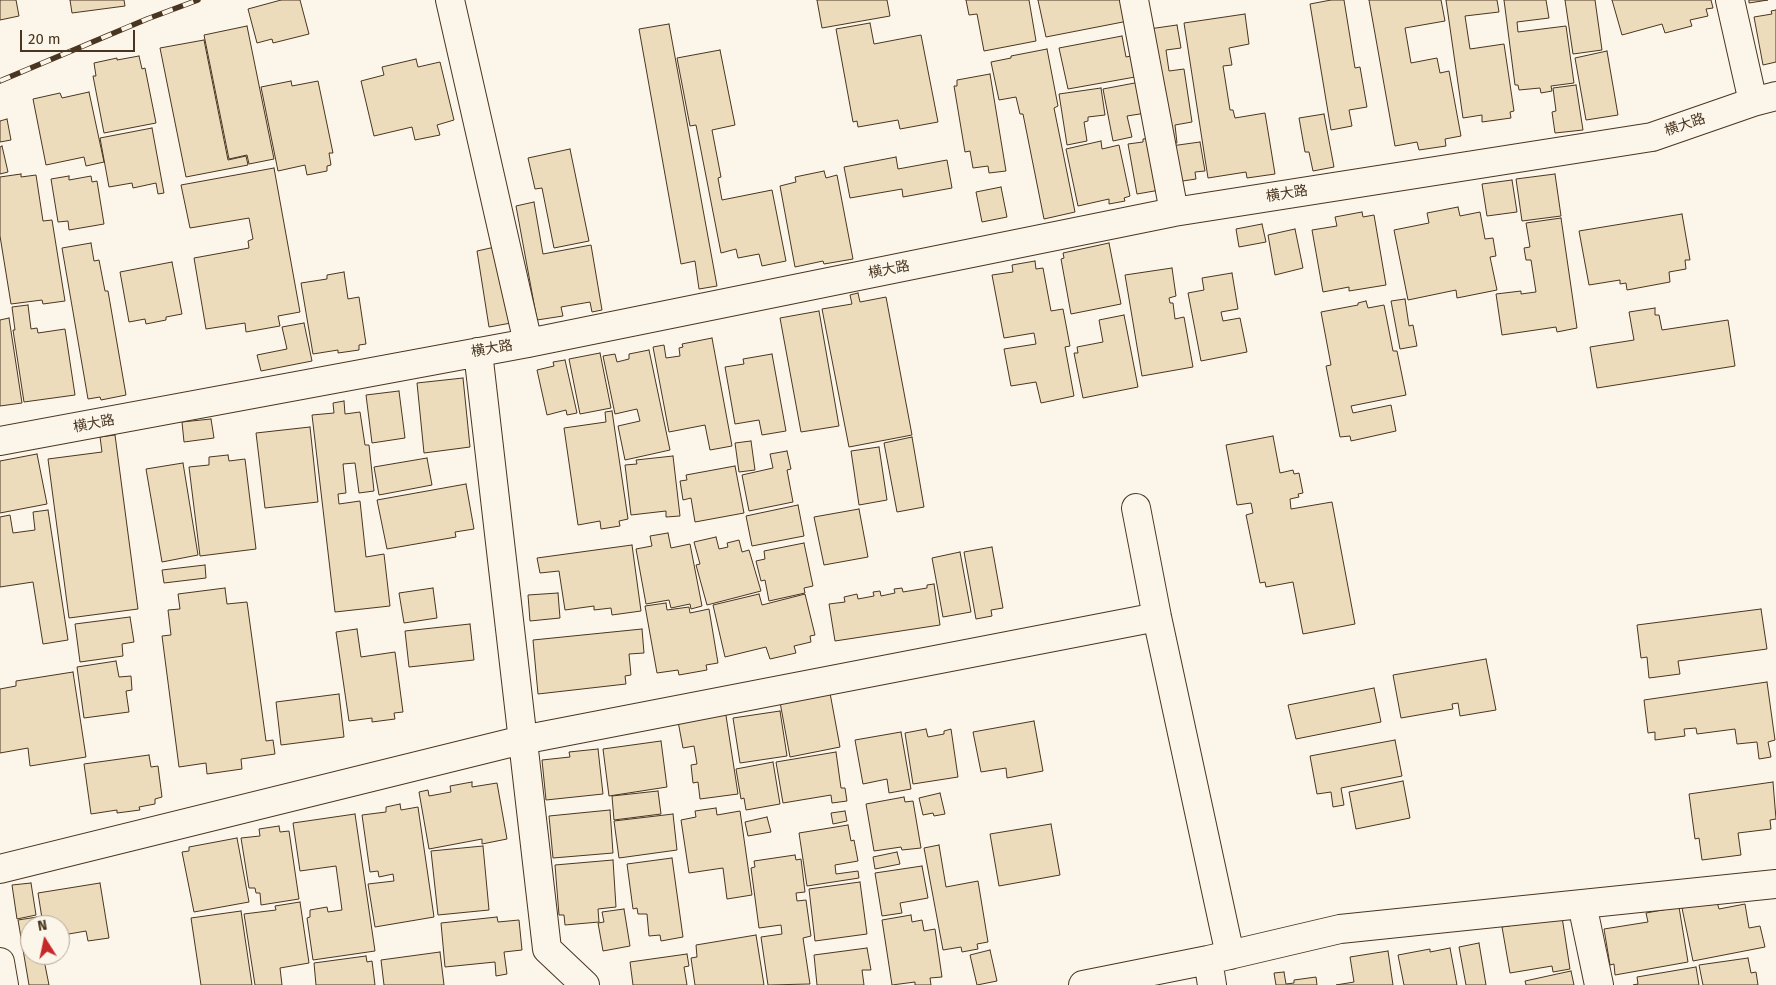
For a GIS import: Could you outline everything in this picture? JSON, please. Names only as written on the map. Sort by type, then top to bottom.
[{"type":"street","points":[[450,0],[528,343]]},
{"type":"street","points":[[1134,0],[1174,212]]},
{"type":"street","points":[[1730,0],[1764,99]]},
{"type":"street","name":"横大路","points":[[0,441],[528,343],[1174,212],[1652,137],[1764,99]]},
{"type":"street","points":[[478,352],[547,949],[585,985]]},
{"type":"street","points":[[1136,508],[1157,617],[1217,967]]},
{"type":"street","points":[[0,869],[522,740],[1157,617]]},
{"type":"street","points":[[1083,985],[1217,967],[1340,929],[1776,884]]},
{"type":"street","points":[[1582,904],[1599,985]]},
{"type":"building","points":[[0,0],[16,0],[19,16],[0,20]]},
{"type":"building","points":[[70,0],[124,0],[125,6],[72,13]]},
{"type":"building","points":[[281,0],[300,0],[309,34],[273,43],[272,39],[257,43],[248,9]]},
{"type":"building","points":[[817,0],[887,0],[890,16],[822,28]]},
{"type":"building","points":[[966,0],[1029,0],[1036,41],[984,51],[977,14],[969,15]]},
{"type":"building","points":[[1038,0],[1124,0],[1128,21],[1046,37]]},
{"type":"building","points":[[1331,0],[1344,0],[1355,68],[1360,67],[1367,107],[1349,110],[1352,126],[1331,130],[1310,4]]},
{"type":"building","points":[[1369,0],[1441,0],[1445,21],[1405,28],[1411,63],[1437,58],[1440,73],[1449,71],[1461,136],[1445,139],[1446,146],[1419,150],[1417,142],[1395,146]]},
{"type":"building","points":[[1446,0],[1497,0],[1499,12],[1465,16],[1470,49],[1504,44],[1514,111],[1510,112],[1511,118],[1482,122],[1482,115],[1463,118]]},
{"type":"building","points":[[1504,0],[1546,0],[1549,18],[1517,22],[1518,32],[1566,26],[1574,83],[1551,86],[1552,91],[1541,93],[1540,88],[1519,90],[1518,85],[1515,85]]},
{"type":"building","points":[[1565,0],[1595,0],[1602,50],[1573,54]]},
{"type":"building","points":[[1612,0],[1711,0],[1713,8],[1706,9],[1708,16],[1690,20],[1692,26],[1665,33],[1662,24],[1622,35]]},
{"type":"building","points":[[1749,0],[1768,0],[1749,3]]},
{"type":"building","points":[[1776,10],[1776,62],[1763,65],[1754,17],[1772,14],[1771,11]]},
{"type":"building","points":[[1245,14],[1249,44],[1229,48],[1232,65],[1223,66],[1230,110],[1233,110],[1235,118],[1265,113],[1275,174],[1247,178],[1246,172],[1208,178],[1184,23]]},
{"type":"building","points":[[870,23],[874,44],[921,35],[938,122],[900,129],[898,120],[858,127],[857,121],[853,122],[836,29]]},
{"type":"building","points":[[669,24],[717,286],[699,289],[695,261],[681,264],[639,29]]},
{"type":"building","points":[[1177,25],[1181,48],[1166,50],[1169,71],[1184,69],[1192,122],[1175,125],[1177,143],[1167,144],[1149,29]]},
{"type":"building","points":[[247,26],[274,159],[249,164],[247,155],[229,159],[204,35]]},
{"type":"building","points":[[1122,36],[1126,57],[1131,56],[1135,77],[1068,89],[1059,48]]},
{"type":"building","points":[[204,40],[228,160],[246,156],[248,165],[186,177],[160,48]]},
{"type":"building","points":[[1047,49],[1058,106],[1054,108],[1075,212],[1044,219],[1023,114],[1020,114],[1016,97],[999,100],[991,62]]},
{"type":"building","points":[[720,50],[735,125],[712,130],[721,177],[718,178],[722,200],[772,190],[786,261],[762,266],[759,254],[738,258],[736,249],[721,253],[696,125],[690,126],[677,58]]},
{"type":"building","points":[[1607,51],[1618,115],[1586,120],[1575,58]]},
{"type":"building","points":[[139,56],[142,69],[145,68],[156,123],[104,133],[93,76],[96,76],[94,63]]},
{"type":"building","points":[[416,59],[418,67],[440,62],[454,120],[437,125],[440,135],[415,140],[412,127],[374,136],[361,81],[384,75],[382,67]]},
{"type":"building","points":[[990,74],[1006,171],[989,173],[988,166],[973,168],[970,151],[965,152],[954,86],[957,86],[957,80]]},
{"type":"building","points":[[291,81],[292,86],[318,81],[333,153],[329,153],[331,165],[327,166],[327,171],[307,175],[305,165],[278,171],[261,87]]},
{"type":"building","points":[[1140,82],[1146,113],[1127,116],[1132,137],[1113,141],[1103,89]]},
{"type":"building","points":[[1576,85],[1583,130],[1555,133],[1552,112],[1556,111],[1553,88]]},
{"type":"building","points":[[1101,88],[1105,115],[1088,117],[1088,121],[1084,122],[1087,141],[1067,145],[1059,94]]},
{"type":"building","points":[[89,92],[104,162],[86,166],[84,157],[46,165],[33,99],[60,93],[62,98]]},
{"type":"building","points":[[1324,114],[1334,167],[1313,171],[1309,152],[1305,152],[1299,118]]},
{"type":"building","points":[[7,119],[11,140],[0,142],[0,121]]},
{"type":"building","points":[[152,128],[164,193],[158,194],[156,183],[133,188],[132,183],[109,187],[100,138]]},
{"type":"building","points":[[1151,138],[1160,190],[1137,194],[1128,144],[1143,142],[1143,139]]},
{"type":"building","points":[[1101,141],[1102,149],[1119,145],[1130,196],[1124,198],[1125,201],[1109,204],[1109,199],[1078,206],[1066,149]]},
{"type":"building","points":[[1200,142],[1205,171],[1195,172],[1196,179],[1176,182],[1171,146]]},
{"type":"building","points":[[2,146],[8,172],[0,174],[0,147]]},
{"type":"building","points":[[570,149],[589,241],[554,248],[542,188],[535,189],[528,158]]},
{"type":"building","points":[[896,157],[898,169],[947,160],[952,188],[903,197],[902,189],[850,198],[844,167]]},
{"type":"building","points":[[274,168],[300,312],[278,316],[280,326],[246,332],[245,323],[206,329],[194,258],[249,248],[248,241],[253,239],[249,218],[190,228],[181,185]]},
{"type":"building","points":[[824,171],[826,178],[837,175],[853,259],[824,264],[823,261],[795,267],[780,186],[796,182],[795,177]]},
{"type":"building","points":[[21,174],[21,177],[36,175],[43,221],[52,220],[65,301],[43,304],[42,300],[11,304],[0,236],[0,177]]},
{"type":"building","points":[[1555,174],[1561,216],[1522,221],[1516,179]]},
{"type":"building","points":[[69,176],[69,180],[91,176],[92,182],[97,181],[104,224],[69,230],[68,221],[58,222],[51,179]]},
{"type":"building","points":[[1512,180],[1517,212],[1487,216],[1482,184]]},
{"type":"building","points":[[1001,187],[1007,217],[982,222],[976,192]]},
{"type":"building","points":[[534,202],[543,254],[591,245],[602,310],[592,312],[590,302],[561,307],[563,316],[537,320],[516,206]]},
{"type":"building","points":[[1458,207],[1460,216],[1480,212],[1485,239],[1493,238],[1496,256],[1490,257],[1497,290],[1457,298],[1456,290],[1408,300],[1394,230],[1429,223],[1427,213]]},
{"type":"building","points":[[1362,212],[1363,217],[1374,215],[1386,285],[1349,291],[1349,287],[1323,292],[1312,230],[1337,226],[1335,217]]},
{"type":"building","points":[[1682,214],[1690,260],[1685,260],[1686,269],[1669,272],[1670,282],[1627,290],[1626,283],[1620,284],[1620,280],[1589,285],[1579,231]]},
{"type":"building","points":[[1561,218],[1577,328],[1557,332],[1556,327],[1502,335],[1496,294],[1521,291],[1521,294],[1536,292],[1531,260],[1526,260],[1524,248],[1530,247],[1526,223]]},
{"type":"building","points":[[1262,224],[1266,242],[1239,247],[1236,229]]},
{"type":"building","points":[[1295,229],[1303,268],[1275,275],[1268,235]]},
{"type":"building","points":[[91,243],[94,261],[99,260],[105,291],[108,291],[126,395],[101,400],[100,397],[88,399],[62,248]]},
{"type":"building","points":[[1109,243],[1121,304],[1071,314],[1061,259],[1064,258],[1063,253]]},
{"type":"building","points":[[495,247],[511,323],[489,327],[477,251]]},
{"type":"building","points":[[1035,261],[1036,269],[1043,268],[1051,311],[1063,309],[1070,346],[1065,347],[1074,396],[1041,403],[1036,382],[1011,386],[1004,349],[1036,344],[1034,333],[1004,338],[992,275],[1013,272],[1012,265]]},
{"type":"building","points":[[172,262],[182,314],[146,324],[145,319],[129,322],[120,272]]},
{"type":"building","points":[[1172,268],[1176,296],[1169,298],[1170,303],[1173,303],[1175,319],[1184,317],[1193,367],[1142,376],[1125,275]]},
{"type":"building","points":[[344,272],[348,299],[359,297],[366,344],[359,345],[359,350],[338,353],[338,350],[313,354],[301,283],[327,279],[327,275]]},
{"type":"building","points":[[1232,273],[1238,309],[1221,312],[1223,321],[1240,318],[1247,352],[1201,361],[1188,293],[1204,290],[1202,278]]},
{"type":"building","points":[[858,293],[860,302],[886,297],[912,435],[849,447],[822,309],[852,304],[850,295]]},
{"type":"building","points":[[1405,299],[1409,326],[1413,325],[1417,346],[1400,349],[1391,301]]},
{"type":"building","points":[[1366,301],[1368,308],[1384,305],[1393,351],[1397,351],[1406,395],[1351,406],[1353,413],[1391,405],[1396,431],[1351,441],[1350,436],[1340,437],[1326,366],[1331,365],[1321,312],[1358,305],[1358,303]]},
{"type":"building","points":[[28,305],[31,329],[37,328],[38,333],[65,329],[75,395],[24,402],[13,330],[15,330],[12,307]]},
{"type":"building","points":[[1655,308],[1655,315],[1659,315],[1662,330],[1728,320],[1735,366],[1597,388],[1590,347],[1634,340],[1629,312]]},
{"type":"building","points":[[819,311],[839,426],[801,432],[780,318]]},
{"type":"building","points":[[1124,315],[1138,387],[1083,398],[1074,353],[1078,353],[1077,347],[1103,342],[1099,320]]},
{"type":"building","points":[[9,318],[22,403],[0,406],[0,320]]},
{"type":"building","points":[[304,323],[312,361],[261,371],[257,355],[287,349],[282,327]]},
{"type":"building","points":[[712,338],[732,446],[710,450],[705,425],[669,432],[653,347],[664,345],[666,358],[680,356],[679,348],[683,347],[682,344]]},
{"type":"building","points":[[649,350],[670,450],[625,460],[618,426],[640,421],[637,409],[615,414],[603,356],[615,354],[617,362],[629,359],[629,354]]},
{"type":"building","points":[[600,353],[611,408],[580,414],[569,359]]},
{"type":"building","points":[[772,354],[786,431],[762,435],[759,420],[735,424],[725,367],[744,364],[743,359]]},
{"type":"building","points":[[565,360],[577,413],[567,415],[566,410],[547,415],[537,370],[554,366],[553,362]]},
{"type":"building","points":[[463,378],[470,447],[424,453],[417,383]]},
{"type":"building","points":[[399,391],[405,438],[372,443],[366,395]]},
{"type":"building","points":[[344,401],[345,414],[360,412],[365,445],[369,445],[374,491],[359,493],[355,463],[343,464],[346,493],[338,494],[339,504],[360,501],[366,557],[384,554],[390,606],[335,612],[312,415],[334,413],[333,403]]},
{"type":"building","points":[[612,411],[628,519],[619,521],[620,526],[601,529],[600,521],[578,525],[564,428],[606,422],[605,412]]},
{"type":"building","points":[[211,419],[214,438],[184,442],[182,422]]},
{"type":"building","points":[[310,427],[318,502],[265,508],[256,433]]},
{"type":"building","points":[[115,435],[138,609],[69,618],[48,459],[102,452],[100,437]]},
{"type":"building","points":[[1273,436],[1280,473],[1293,470],[1294,474],[1299,473],[1303,493],[1298,494],[1299,497],[1290,499],[1291,509],[1332,502],[1355,624],[1303,634],[1293,582],[1266,587],[1265,582],[1260,583],[1246,515],[1253,513],[1251,503],[1237,505],[1226,445]]},
{"type":"building","points":[[912,437],[924,507],[897,512],[884,443]]},
{"type":"building","points":[[751,441],[755,470],[739,472],[735,443]]},
{"type":"building","points":[[879,447],[887,500],[859,505],[851,451]]},
{"type":"building","points":[[787,451],[791,469],[787,470],[793,502],[749,511],[742,475],[773,468],[770,454]]},
{"type":"building","points":[[37,454],[47,504],[0,513],[0,461]]},
{"type":"building","points":[[228,455],[229,461],[245,459],[256,549],[200,556],[189,467],[209,465],[209,457]]},
{"type":"building","points":[[673,456],[680,516],[666,517],[666,511],[631,515],[625,465],[637,464],[636,460]]},
{"type":"building","points":[[427,458],[432,485],[379,495],[374,467]]},
{"type":"building","points":[[183,463],[198,555],[162,562],[146,469]]},
{"type":"building","points":[[735,466],[744,513],[695,522],[691,498],[683,500],[680,481],[687,480],[686,475]]},
{"type":"building","points":[[466,484],[474,529],[455,532],[456,537],[387,549],[377,500]]},
{"type":"building","points":[[798,505],[804,536],[752,546],[746,516]]},
{"type":"building","points":[[859,509],[868,557],[824,565],[814,517]]},
{"type":"building","points":[[48,510],[68,640],[43,644],[33,582],[0,587],[0,517],[10,515],[13,533],[35,530],[33,512]]},
{"type":"building","points":[[668,533],[671,548],[690,544],[702,606],[691,609],[690,604],[671,608],[669,600],[646,604],[636,549],[652,546],[650,536]]},
{"type":"building","points":[[716,537],[719,549],[728,547],[727,543],[739,540],[742,552],[749,550],[761,591],[707,605],[696,565],[700,564],[694,542]]},
{"type":"building","points":[[804,543],[813,586],[804,588],[805,593],[769,601],[765,580],[761,581],[756,561],[765,559],[764,551]]},
{"type":"building","points":[[632,545],[641,611],[612,615],[611,608],[594,610],[594,606],[565,610],[559,571],[540,573],[537,558]]},
{"type":"building","points":[[992,547],[1003,608],[991,610],[992,616],[976,619],[964,552]]},
{"type":"building","points":[[960,552],[971,612],[943,617],[932,558]]},
{"type":"building","points":[[205,565],[206,578],[164,583],[162,570]]},
{"type":"building","points":[[934,584],[940,625],[835,641],[829,604],[845,602],[844,597],[857,594],[858,599],[874,596],[873,592],[880,591],[881,596],[895,593],[894,589],[902,588],[903,592],[927,588],[927,585]]},
{"type":"building","points":[[225,588],[227,604],[247,602],[266,741],[273,740],[275,754],[241,759],[242,769],[207,774],[206,763],[179,767],[162,636],[171,635],[168,610],[180,609],[178,594]]},
{"type":"building","points":[[433,588],[437,618],[404,623],[399,593]]},
{"type":"building","points":[[558,593],[560,618],[530,621],[528,595]]},
{"type":"building","points":[[759,594],[762,605],[805,594],[815,635],[810,636],[811,642],[794,646],[796,653],[770,659],[766,647],[725,657],[713,605]]},
{"type":"building","points":[[666,603],[667,610],[689,607],[690,613],[709,609],[718,663],[706,665],[707,670],[679,675],[678,670],[657,673],[645,606]]},
{"type":"building","points":[[1761,609],[1767,649],[1678,661],[1680,674],[1649,678],[1647,657],[1641,658],[1637,625]]},
{"type":"building","points":[[130,617],[134,642],[122,644],[123,656],[80,662],[75,624]]},
{"type":"building","points":[[470,624],[474,660],[409,667],[405,631]]},
{"type":"building","points":[[357,629],[361,657],[395,652],[403,712],[394,713],[395,719],[372,722],[372,718],[349,721],[336,632]]},
{"type":"building","points":[[642,629],[644,653],[629,654],[631,675],[625,676],[626,684],[538,694],[533,640]]},
{"type":"building","points":[[1486,659],[1496,710],[1460,716],[1458,703],[1452,704],[1453,709],[1401,718],[1393,675]]},
{"type":"building","points":[[116,661],[119,677],[131,676],[132,690],[126,691],[129,712],[84,718],[77,667]]},
{"type":"building","points":[[73,672],[86,757],[30,766],[28,748],[0,753],[0,689],[16,686],[16,681]]},
{"type":"building","points":[[1767,682],[1775,740],[1768,742],[1771,757],[1759,759],[1757,742],[1737,744],[1735,729],[1697,734],[1696,728],[1684,729],[1685,736],[1655,740],[1655,732],[1648,733],[1644,700]]},
{"type":"building","points":[[1374,688],[1381,722],[1296,739],[1288,705]]},
{"type":"building","points":[[830,693],[840,747],[790,757],[780,702]]},
{"type":"building","points":[[339,694],[344,737],[281,745],[276,702]]},
{"type":"building","points":[[725,709],[738,794],[700,799],[698,782],[693,783],[691,765],[697,764],[694,746],[683,748],[677,716]]},
{"type":"building","points":[[780,711],[787,756],[740,763],[733,718]]},
{"type":"building","points":[[1034,721],[1043,771],[1007,778],[1006,768],[981,772],[973,732]]},
{"type":"building","points":[[926,729],[928,737],[944,734],[944,731],[951,729],[958,777],[913,784],[905,733]]},
{"type":"building","points":[[901,732],[911,789],[889,793],[887,779],[863,784],[855,740]]},
{"type":"building","points":[[1395,740],[1402,776],[1341,788],[1344,805],[1333,807],[1331,792],[1317,794],[1310,756]]},
{"type":"building","points":[[661,741],[667,787],[609,796],[603,749]]},
{"type":"building","points":[[598,749],[603,794],[546,800],[542,760],[570,757],[569,752]]},
{"type":"building","points":[[836,752],[841,788],[845,788],[847,801],[832,803],[831,795],[783,803],[776,762]]},
{"type":"building","points":[[149,755],[151,767],[158,766],[162,797],[155,799],[155,804],[139,807],[140,810],[117,813],[117,810],[91,814],[84,764]]},
{"type":"building","points":[[773,762],[780,804],[746,810],[744,798],[741,799],[736,769]]},
{"type":"building","points":[[1403,781],[1410,818],[1356,829],[1349,792]]},
{"type":"building","points":[[472,782],[472,787],[497,783],[507,839],[482,844],[482,839],[429,849],[419,792],[428,790],[429,796],[451,792],[450,786]]},
{"type":"building","points":[[1773,782],[1776,819],[1770,820],[1771,829],[1738,833],[1741,855],[1702,860],[1699,838],[1695,839],[1689,794]]},
{"type":"building","points":[[658,791],[661,814],[614,820],[612,796]]},
{"type":"building","points":[[940,793],[945,814],[934,816],[933,813],[923,815],[919,798]]},
{"type":"building","points":[[904,797],[905,802],[913,801],[921,848],[902,850],[901,847],[874,851],[866,804]]},
{"type":"building","points":[[400,804],[401,810],[418,807],[434,917],[375,927],[368,884],[394,881],[393,874],[379,877],[378,871],[370,872],[362,815],[386,812],[386,807]]},
{"type":"building","points":[[716,808],[717,815],[740,811],[752,895],[727,899],[723,868],[689,873],[681,820],[696,817],[695,811]]},
{"type":"building","points":[[610,810],[613,853],[553,858],[549,816]]},
{"type":"building","points":[[845,811],[847,821],[833,824],[831,813]]},
{"type":"building","points":[[355,814],[375,951],[313,960],[307,918],[310,917],[310,910],[327,907],[328,912],[342,910],[336,866],[300,871],[293,823]]},
{"type":"building","points":[[673,814],[677,850],[619,858],[614,821]]},
{"type":"building","points":[[767,817],[771,832],[748,836],[745,822]]},
{"type":"building","points":[[1051,824],[1060,875],[999,886],[990,834]]},
{"type":"building","points":[[848,825],[851,841],[854,840],[858,861],[835,865],[836,874],[858,871],[859,878],[807,886],[799,833]]},
{"type":"building","points":[[279,826],[280,832],[289,831],[299,899],[261,905],[260,893],[256,893],[255,888],[249,888],[241,838],[260,836],[259,829]]},
{"type":"building","points":[[237,838],[249,902],[194,912],[182,852],[189,851],[189,847]]},
{"type":"building","points":[[939,845],[946,887],[978,881],[988,942],[977,944],[978,949],[962,952],[961,947],[943,950],[924,848]]},
{"type":"building","points":[[483,846],[489,910],[438,915],[431,851]]},
{"type":"building","points":[[897,852],[900,864],[875,869],[873,857]]},
{"type":"building","points":[[795,855],[796,860],[801,859],[805,892],[796,893],[797,901],[806,900],[811,936],[803,938],[810,984],[768,985],[761,937],[782,934],[781,925],[759,928],[751,868],[755,867],[754,861]]},
{"type":"building","points":[[672,858],[683,937],[661,941],[660,935],[649,936],[647,914],[638,914],[637,908],[633,909],[627,864]]},
{"type":"building","points":[[613,860],[616,907],[598,909],[599,922],[565,925],[564,915],[559,915],[555,865]]},
{"type":"building","points":[[922,866],[928,898],[900,903],[902,913],[882,916],[875,873]]},
{"type":"building","points":[[860,882],[867,934],[815,941],[809,889]]},
{"type":"building","points":[[31,883],[36,915],[20,915],[20,918],[17,919],[12,885]]},
{"type":"building","points":[[100,883],[109,938],[88,941],[86,931],[70,934],[70,915],[41,915],[38,893]]},
{"type":"building","points":[[300,902],[309,963],[280,968],[282,985],[255,985],[244,914],[276,910],[275,906]]},
{"type":"building","points":[[1717,902],[1719,909],[1745,904],[1749,928],[1760,926],[1765,947],[1693,961],[1682,908]]},
{"type":"building","points":[[1679,907],[1688,962],[1615,975],[1614,964],[1610,965],[1604,929],[1648,922],[1646,913]]},
{"type":"building","points":[[624,909],[630,946],[603,951],[598,923],[604,922],[602,912]]},
{"type":"building","points":[[241,911],[252,985],[201,985],[191,918]]},
{"type":"building","points":[[911,915],[912,922],[922,920],[924,931],[935,929],[942,977],[930,978],[931,985],[915,985],[915,982],[892,985],[882,920]]},
{"type":"building","points":[[497,917],[498,922],[519,920],[522,950],[504,952],[507,974],[496,976],[495,962],[445,967],[441,923]]},
{"type":"building","points":[[1562,917],[1570,969],[1553,972],[1552,966],[1510,973],[1502,927]]},
{"type":"building","points":[[756,935],[764,985],[695,985],[691,958],[697,957],[696,945]]},
{"type":"building","points":[[1479,943],[1486,985],[1466,985],[1459,947]]},
{"type":"building","points":[[867,948],[871,970],[862,970],[864,985],[817,985],[814,955]]},
{"type":"building","points":[[1450,948],[1457,985],[1404,985],[1398,955],[1430,949],[1430,952]]},
{"type":"building","points":[[990,950],[997,981],[977,985],[970,955]]},
{"type":"building","points":[[1388,951],[1393,985],[1336,985],[1354,982],[1350,957]]},
{"type":"building","points":[[440,952],[444,985],[384,985],[381,960]]},
{"type":"building","points":[[687,954],[689,966],[684,967],[687,985],[633,985],[630,962]]},
{"type":"building","points":[[366,956],[367,962],[372,961],[375,985],[316,985],[314,963]]},
{"type":"building","points":[[1748,958],[1751,973],[1756,972],[1758,985],[1703,985],[1699,965]]},
{"type":"building","points":[[26,965],[45,965],[49,985],[29,985]]},
{"type":"building","points":[[1696,967],[1699,985],[1633,985],[1638,984],[1637,977]]},
{"type":"building","points":[[1571,971],[1574,985],[1526,985],[1525,981]]},
{"type":"building","points":[[1284,972],[1286,984],[1294,983],[1294,980],[1316,977],[1317,985],[1276,985],[1274,973]]},
{"type":"railway","points":[[0,81],[147,19],[198,0]]}]
